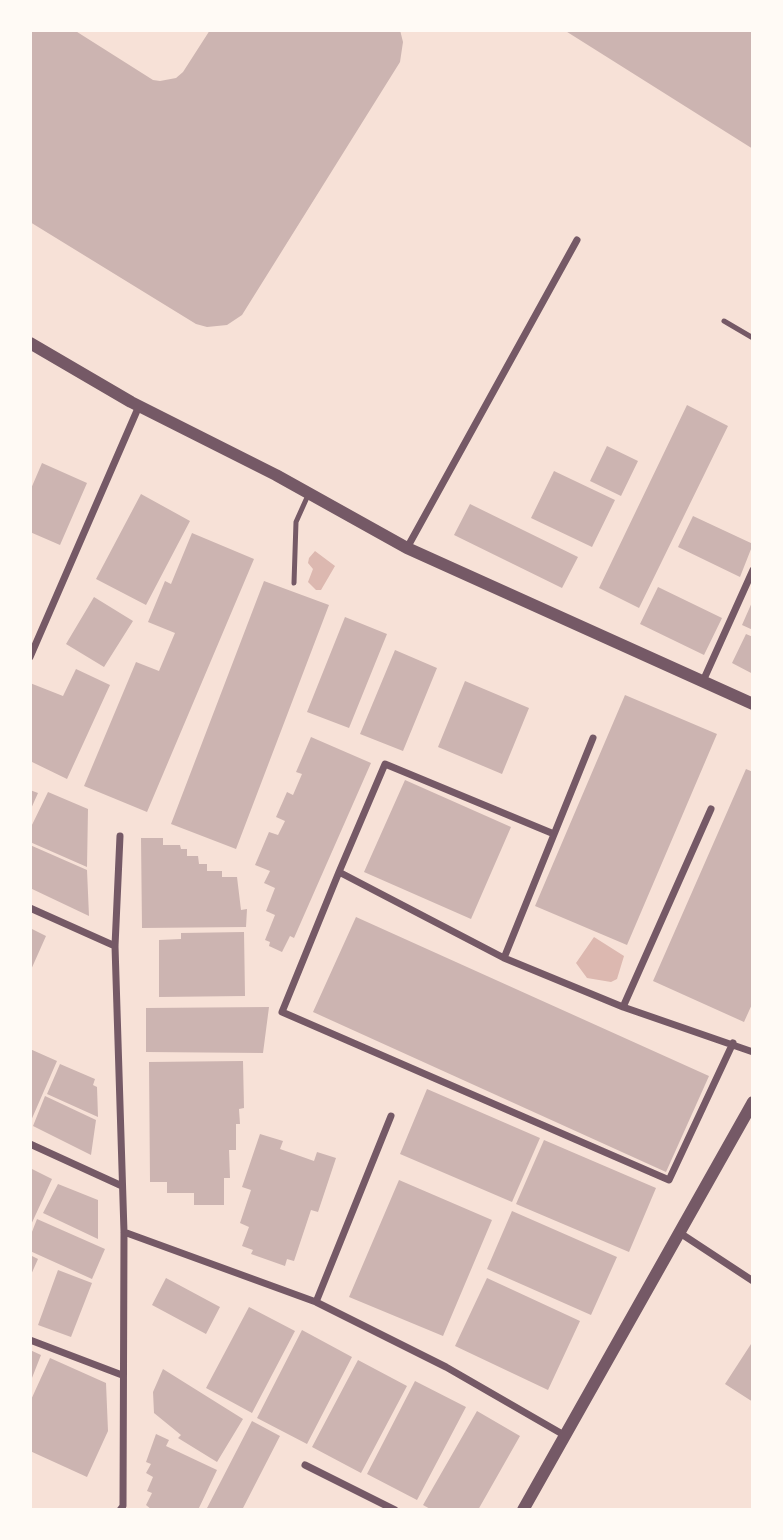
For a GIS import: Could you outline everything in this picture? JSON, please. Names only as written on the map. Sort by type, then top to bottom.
[{"type":"street","points":[[407,548],[577,240]]},
{"type":"street","points":[[30,343],[139,406],[407,548],[753,704]]},
{"type":"street","points":[[30,657],[139,406]]},
{"type":"street","points":[[703,681],[753,570]]},
{"type":"street","points":[[504,958],[593,738]]},
{"type":"street","points":[[554,834],[385,764],[282,1012],[668,1180],[733,1043]]},
{"type":"street","points":[[623,1007],[711,808]]},
{"type":"street","points":[[120,836],[115,946],[124,1232],[120,1510]]},
{"type":"street","points":[[339,872],[504,958],[623,1007],[753,1052]]},
{"type":"street","points":[[30,908],[115,946]]},
{"type":"street","points":[[523,1510],[753,1102]]},
{"type":"street","points":[[316,1302],[391,1116]]},
{"type":"street","points":[[30,1144],[122,1186]]},
{"type":"street","points":[[124,1232],[316,1302],[446,1367],[564,1435]]},
{"type":"street","points":[[680,1233],[753,1281]]},
{"type":"street","points":[[30,1340],[122,1375]]},
{"type":"street","points":[[305,1465],[395,1510]]},
{"type":"lane","points":[[724,321],[753,338]]},
{"type":"lane","points":[[294,583],[296,522],[309,494]]},
{"type":"shaded area","points":[[315,551],[335,566],[321,590],[316,590],[308,582],[313,569],[308,563],[309,558]]},
{"type":"shaded area","points":[[594,937],[624,956],[617,979],[611,982],[587,978],[576,963]]},
{"type":"building","points":[[30,30],[74,30],[153,80],[160,81],[176,78],[183,72],[210,30],[400,30],[403,42],[400,62],[242,315],[227,325],[207,327],[196,324],[30,222]]},
{"type":"building","points":[[564,30],[753,30],[753,149]]},
{"type":"building","points":[[687,405],[728,426],[639,608],[599,588]]},
{"type":"building","points":[[607,446],[638,461],[621,496],[590,481]]},
{"type":"building","points":[[42,463],[87,483],[60,545],[30,532],[30,491]]},
{"type":"building","points":[[554,471],[615,500],[592,547],[531,518]]},
{"type":"building","points":[[141,494],[190,521],[146,605],[96,579]]},
{"type":"building","points":[[470,504],[578,557],[562,588],[454,535]]},
{"type":"building","points":[[693,516],[753,544],[740,577],[678,547]]},
{"type":"building","points":[[192,533],[254,559],[147,812],[84,786],[136,662],[159,671],[175,633],[148,622],[165,581],[171,584]]},
{"type":"building","points":[[264,581],[329,605],[236,849],[171,824]]},
{"type":"building","points":[[658,587],[722,618],[704,655],[640,624]]},
{"type":"building","points":[[94,597],[133,621],[104,667],[66,644]]},
{"type":"building","points":[[753,600],[753,630],[742,625]]},
{"type":"building","points":[[345,617],[387,634],[349,728],[307,712]]},
{"type":"building","points":[[746,634],[753,637],[753,674],[732,663]]},
{"type":"building","points":[[395,650],[437,668],[403,751],[360,734]]},
{"type":"building","points":[[76,669],[110,685],[67,779],[30,761],[30,683],[63,696]]},
{"type":"building","points":[[465,681],[529,708],[502,774],[438,747]]},
{"type":"building","points":[[625,695],[717,734],[627,945],[535,906]]},
{"type":"building","points":[[311,737],[371,763],[294,938],[290,936],[282,952],[269,946],[270,942],[265,940],[275,915],[266,911],[275,888],[264,883],[270,871],[255,865],[269,832],[278,835],[285,821],[276,817],[287,792],[293,795],[302,774],[296,772]]},
{"type":"building","points":[[746,769],[753,772],[753,1002],[744,1022],[653,981]]},
{"type":"building","points":[[405,780],[511,827],[471,919],[364,872]]},
{"type":"building","points":[[30,790],[38,793],[30,811]]},
{"type":"building","points":[[48,792],[88,809],[87,867],[30,842],[30,829]]},
{"type":"building","points":[[141,838],[163,838],[163,845],[180,845],[181,849],[187,849],[187,856],[198,856],[199,864],[207,864],[207,871],[222,871],[222,877],[237,877],[241,910],[247,909],[246,927],[142,928]]},
{"type":"building","points":[[30,845],[87,870],[89,916],[30,888]]},
{"type":"building","points":[[356,917],[709,1076],[666,1172],[313,1012]]},
{"type":"building","points":[[30,928],[46,936],[30,972]]},
{"type":"building","points":[[244,932],[245,996],[159,997],[159,940],[181,939],[181,933]]},
{"type":"building","points":[[269,1007],[263,1053],[146,1052],[146,1008]]},
{"type":"building","points":[[30,1049],[57,1061],[30,1123]]},
{"type":"building","points":[[243,1061],[244,1108],[239,1109],[240,1124],[236,1124],[236,1150],[229,1150],[230,1178],[224,1178],[224,1205],[194,1205],[194,1193],[167,1193],[167,1182],[150,1182],[149,1062]]},
{"type":"building","points":[[60,1064],[95,1079],[93,1085],[97,1087],[98,1117],[47,1094]]},
{"type":"building","points":[[427,1089],[540,1138],[512,1202],[400,1154]]},
{"type":"building","points":[[45,1096],[96,1120],[91,1155],[33,1126]]},
{"type":"building","points":[[260,1134],[283,1141],[280,1149],[314,1161],[317,1152],[336,1158],[318,1212],[311,1210],[294,1261],[287,1259],[285,1266],[251,1254],[253,1250],[242,1246],[249,1227],[240,1223],[251,1190],[242,1187]]},
{"type":"building","points":[[544,1140],[656,1188],[629,1252],[516,1204]]},
{"type":"building","points":[[30,1168],[52,1179],[30,1227]]},
{"type":"building","points":[[399,1180],[492,1220],[443,1336],[349,1297]]},
{"type":"building","points":[[58,1184],[98,1200],[98,1239],[43,1213]]},
{"type":"building","points":[[512,1211],[617,1257],[591,1315],[487,1269]]},
{"type":"building","points":[[37,1219],[105,1249],[92,1279],[30,1251],[30,1237]]},
{"type":"building","points":[[30,1255],[38,1259],[30,1277]]},
{"type":"building","points":[[58,1270],[92,1283],[71,1337],[38,1325]]},
{"type":"building","points":[[166,1278],[220,1307],[206,1334],[152,1305]]},
{"type":"building","points":[[487,1278],[580,1321],[548,1390],[455,1346]]},
{"type":"building","points":[[249,1307],[295,1331],[252,1413],[206,1388]]},
{"type":"building","points":[[302,1330],[352,1357],[307,1444],[257,1418]]},
{"type":"building","points":[[751,1344],[753,1345],[753,1402],[725,1384]]},
{"type":"building","points":[[30,1350],[41,1355],[30,1383]]},
{"type":"building","points":[[50,1358],[106,1383],[108,1431],[87,1477],[30,1451],[30,1402]]},
{"type":"building","points":[[358,1360],[407,1386],[361,1473],[312,1447]]},
{"type":"building","points":[[163,1369],[243,1419],[217,1462],[178,1438],[181,1435],[154,1413],[153,1392]]},
{"type":"building","points":[[415,1381],[466,1407],[417,1500],[367,1474]]},
{"type":"building","points":[[477,1411],[520,1436],[478,1510],[432,1510],[423,1505]]},
{"type":"building","points":[[252,1421],[280,1436],[242,1510],[206,1510]]},
{"type":"building","points":[[156,1434],[169,1440],[166,1446],[217,1470],[198,1510],[152,1510],[146,1505],[152,1493],[147,1491],[153,1477],[146,1473],[151,1464],[146,1462]]}]
